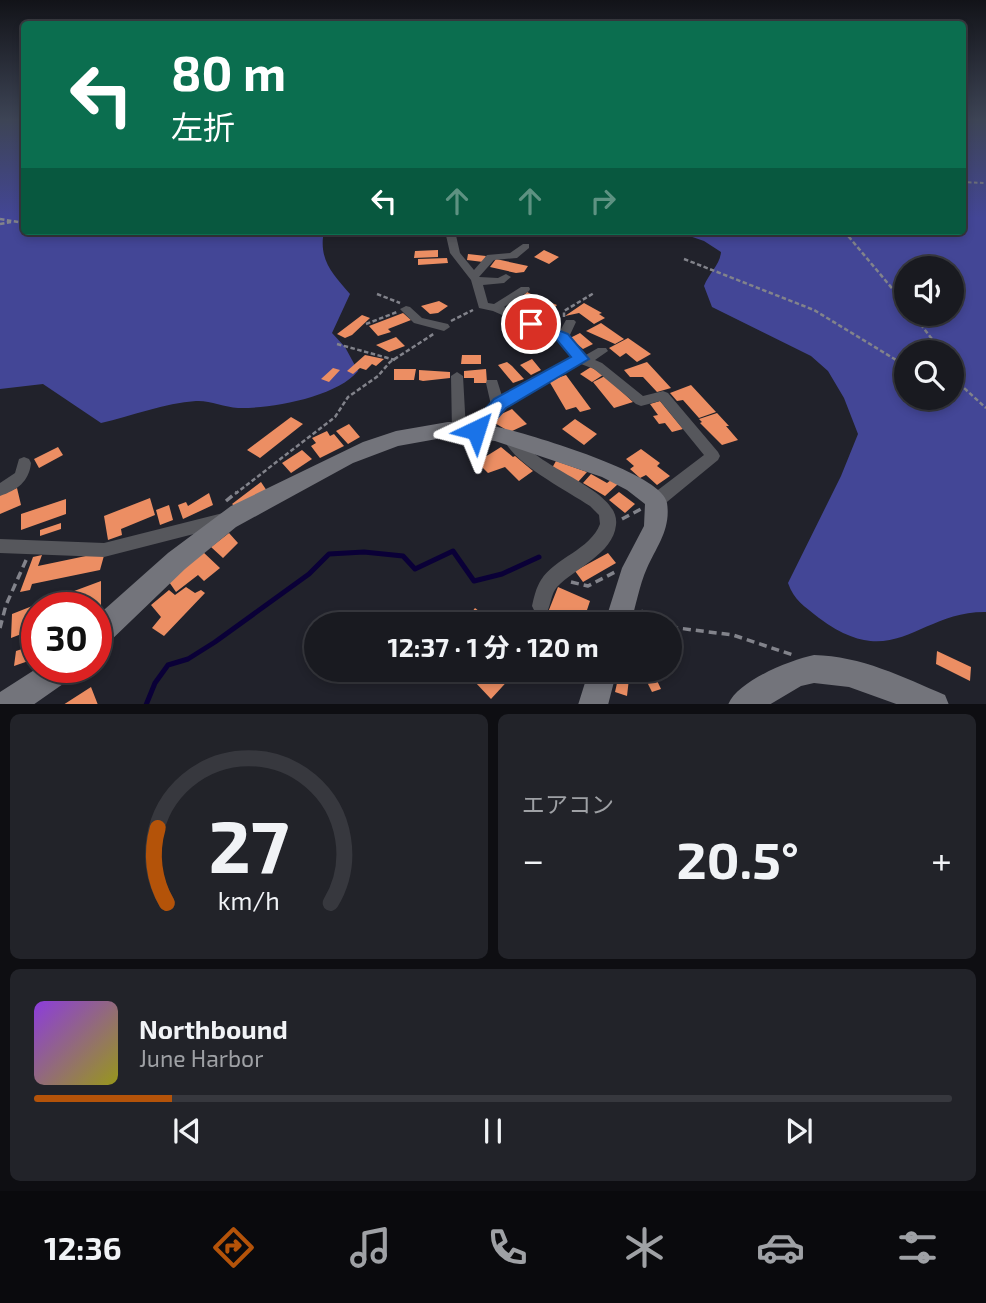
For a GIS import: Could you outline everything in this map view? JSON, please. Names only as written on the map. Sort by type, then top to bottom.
[{"type":"street","points":[[451,235],[455,253],[475,279],[489,307],[563,337],[583,360],[598,366],[641,401],[663,396],[713,456],[656,501]]},
{"type":"street","points":[[475,279],[491,257],[513,257],[526,246]]},
{"type":"street","points":[[475,279],[500,281],[506,277]]},
{"type":"street","points":[[489,307],[525,289]]},
{"type":"street","points":[[406,309],[418,321],[444,327]]},
{"type":"street","points":[[563,337],[570,322]]},
{"type":"street","points":[[468,430],[498,406],[602,351]]},
{"type":"street","points":[[457,376],[468,430]]},
{"type":"street","points":[[492,383],[498,406]]},
{"type":"street","points":[[112,619],[224,520],[305,475],[361,450],[400,438],[468,430],[515,440],[631,481],[656,501]]},
{"type":"street","points":[[515,440],[514,445],[530,459],[605,508],[609,525],[602,540],[549,582],[541,606]]},
{"type":"street","points":[[0,490],[19,481],[24,474],[24,463]]},
{"type":"street","points":[[621,612],[634,568],[656,527],[656,501]]},
{"type":"street","points":[[0,546],[104,550],[224,520]]},
{"type":"street","points":[[744,704],[802,671],[822,668],[875,681],[932,704]]},
{"type":"street","points":[[593,704],[600,682]]},
{"type":"street","points":[[21,701],[43,683]]},
{"type":"path","points":[[966,182],[986,183]]},
{"type":"path","points":[[0,219],[21,223]]},
{"type":"path","points":[[0,224],[13,222]]},
{"type":"path","points":[[848,235],[894,290]]},
{"type":"path","points":[[684,259],[814,310],[894,360]]},
{"type":"path","points":[[570,322],[562,315],[564,311],[594,293]]},
{"type":"path","points":[[366,324],[410,306],[377,294]]},
{"type":"path","points":[[224,520],[225,502],[335,417],[348,397],[395,359],[444,327],[489,307]]},
{"type":"path","points":[[922,326],[933,340]]},
{"type":"path","points":[[337,344],[354,349],[371,349],[395,359]]},
{"type":"path","points":[[964,388],[986,408]]},
{"type":"path","points":[[609,525],[656,501]]},
{"type":"path","points":[[0,628],[6,605],[32,549]]},
{"type":"path","points":[[561,572],[581,587],[590,586],[617,571],[634,568]]},
{"type":"path","points":[[625,599],[643,612]]},
{"type":"path","points":[[682,627],[720,629],[758,640],[822,668]]},
{"type":"shaded area","points":[[0,153],[21,153],[21,235],[324,235],[323,250],[328,266],[350,294],[332,333],[345,347],[358,371],[335,388],[302,400],[251,408],[201,401],[184,402],[101,423],[43,384],[0,389]]},
{"type":"shaded area","points":[[966,153],[986,153],[986,612],[962,614],[905,636],[867,641],[845,634],[819,618],[796,598],[788,583],[841,476],[858,434],[844,398],[828,371],[811,356],[712,307],[704,286],[719,261],[721,252],[704,241],[687,235],[966,235]]},
{"type":"building","points":[[438,250],[438,257],[414,258],[415,251]]},
{"type":"building","points":[[544,250],[559,257],[549,264],[534,257]]},
{"type":"building","points":[[468,254],[486,256],[483,262],[467,260]]},
{"type":"building","points":[[447,258],[448,263],[418,265],[418,259]]},
{"type":"building","points":[[496,259],[528,266],[524,272],[516,273],[490,267]]},
{"type":"building","points":[[527,292],[557,305],[550,312],[517,302]]},
{"type":"building","points":[[439,301],[448,306],[438,313],[430,314],[421,306]]},
{"type":"building","points":[[584,303],[602,313],[599,314],[605,318],[594,324],[579,313],[565,316]]},
{"type":"building","points":[[403,313],[411,320],[388,329],[391,332],[378,336],[369,326]]},
{"type":"building","points":[[362,315],[370,318],[352,335],[345,338],[337,334]]},
{"type":"building","points":[[601,323],[624,339],[615,344],[586,331]]},
{"type":"building","points":[[580,333],[593,344],[583,349],[570,338]]},
{"type":"building","points":[[396,337],[405,346],[389,352],[376,345]]},
{"type":"building","points":[[628,338],[651,354],[637,362],[626,353],[620,357],[609,348]]},
{"type":"building","points":[[365,355],[384,359],[366,370],[360,368],[353,374],[347,371]]},
{"type":"building","points":[[462,355],[481,355],[481,364],[461,364]]},
{"type":"building","points":[[532,359],[541,370],[531,375],[520,365]]},
{"type":"building","points":[[507,362],[524,379],[513,383],[498,365]]},
{"type":"building","points":[[647,362],[671,388],[657,392],[643,377],[630,377],[624,370]]},
{"type":"building","points":[[591,367],[603,375],[592,382],[580,374]]},
{"type":"building","points":[[333,368],[340,370],[329,382],[321,379]]},
{"type":"building","points":[[394,369],[416,369],[414,380],[394,380]]},
{"type":"building","points":[[486,369],[487,383],[474,383],[474,378],[464,378],[464,371]]},
{"type":"building","points":[[419,370],[450,372],[450,378],[419,380]]},
{"type":"building","points":[[566,375],[591,409],[580,412],[576,407],[566,410],[549,381]]},
{"type":"building","points":[[605,376],[633,402],[614,408],[593,382]]},
{"type":"building","points":[[691,385],[716,412],[699,418],[683,400],[677,401],[670,393]]},
{"type":"building","points":[[660,401],[683,429],[672,432],[665,423],[659,424],[653,416],[658,415],[650,404]]},
{"type":"building","points":[[512,409],[527,424],[510,432],[493,422],[498,420],[495,417]]},
{"type":"building","points":[[717,413],[738,440],[722,445],[700,423],[702,422],[699,419]]},
{"type":"building","points":[[291,417],[303,424],[260,458],[247,450]]},
{"type":"building","points":[[575,419],[597,434],[584,445],[562,429]]},
{"type":"building","points":[[349,424],[360,437],[348,444],[336,431]]},
{"type":"building","points":[[327,431],[330,436],[334,434],[344,446],[320,458],[311,446],[316,443],[312,438]]},
{"type":"building","points":[[58,447],[63,455],[39,468],[34,459]]},
{"type":"building","points":[[501,447],[533,471],[519,481],[505,467],[488,473],[477,462]]},
{"type":"building","points":[[641,449],[660,463],[657,466],[670,476],[657,485],[646,475],[640,478],[630,469],[634,466],[626,459]]},
{"type":"building","points":[[302,450],[312,459],[291,473],[282,463]]},
{"type":"building","points":[[556,461],[587,472],[578,482],[552,468]]},
{"type":"building","points":[[591,474],[607,483],[611,480],[618,484],[605,496],[583,483]]},
{"type":"building","points":[[261,482],[267,491],[239,510],[232,504]]},
{"type":"building","points":[[17,488],[21,505],[0,514],[0,495]]},
{"type":"building","points":[[619,492],[635,504],[625,513],[609,500]]},
{"type":"building","points":[[209,493],[213,505],[183,519],[178,505],[186,502],[188,506]]},
{"type":"building","points":[[150,498],[155,515],[121,529],[122,535],[108,540],[104,516]]},
{"type":"building","points":[[66,499],[66,514],[21,530],[21,514]]},
{"type":"building","points":[[169,505],[173,520],[160,525],[156,510]]},
{"type":"building","points":[[61,523],[61,529],[40,536],[40,530]]},
{"type":"building","points":[[229,533],[238,543],[223,558],[211,547]]},
{"type":"building","points":[[202,551],[220,568],[204,581],[198,575],[176,592],[167,579]]},
{"type":"building","points":[[105,552],[100,570],[32,584],[30,590],[20,592],[33,557],[42,555],[38,566]]},
{"type":"building","points":[[608,553],[616,563],[583,582],[575,571]]},
{"type":"building","points":[[101,581],[101,592],[71,592]]},
{"type":"building","points":[[186,587],[195,593],[201,590],[205,593],[164,636],[152,628],[161,617],[151,605],[169,590],[175,595]]},
{"type":"building","points":[[558,587],[590,601],[586,612],[548,612]]},
{"type":"building","points":[[21,610],[21,634],[11,638],[12,614]]},
{"type":"building","points":[[21,649],[21,664],[14,666],[16,651]]},
{"type":"building","points":[[937,651],[971,667],[970,681],[936,664]]},
{"type":"building","points":[[475,682],[507,682],[491,699]]},
{"type":"building","points":[[617,682],[629,682],[627,696],[615,692]]},
{"type":"building","points":[[647,682],[658,682],[661,689],[652,692]]},
{"type":"building","points":[[91,687],[98,704],[65,704]]},
{"type":"waterway","points":[[146,704],[155,683],[168,665],[188,659],[215,642],[309,574],[329,554],[364,552],[403,556],[415,569],[453,551],[474,581],[502,574],[539,557]]},
{"type":"route","points":[[476,430],[500,403],[580,359],[563,337],[531,324]]}]
